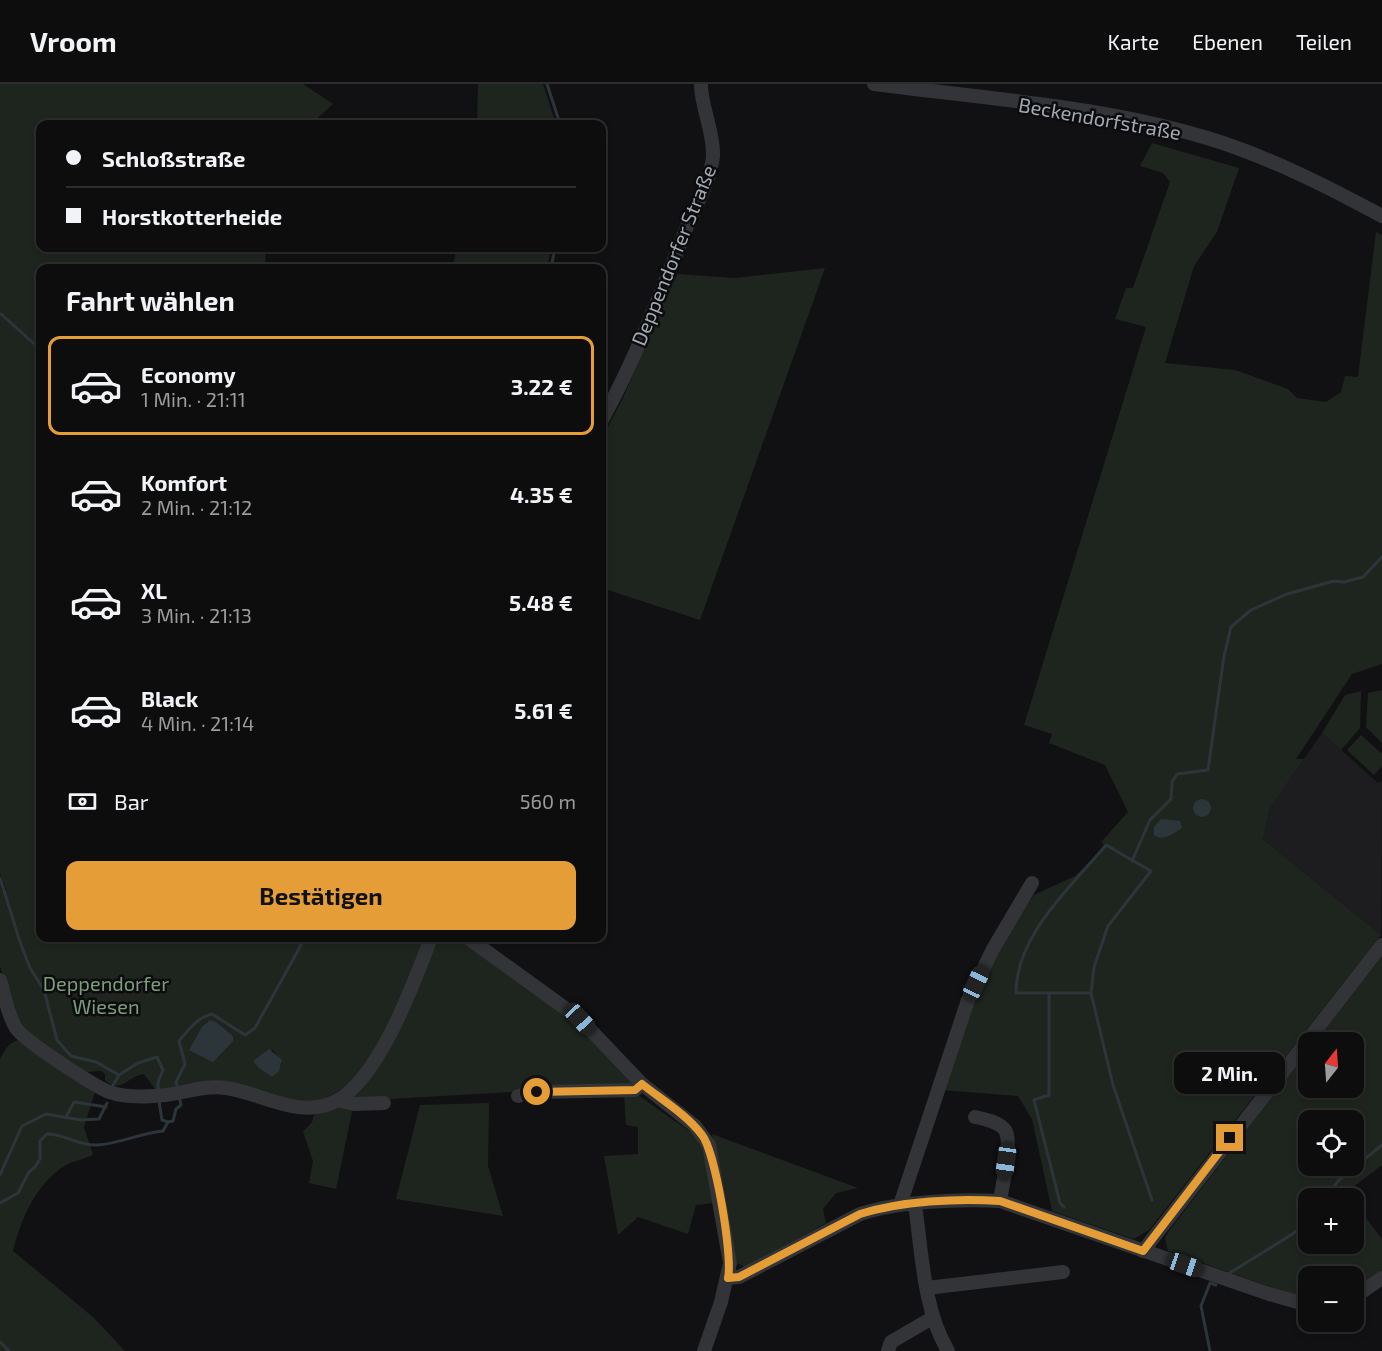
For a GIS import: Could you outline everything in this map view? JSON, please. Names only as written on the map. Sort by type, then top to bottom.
[{"type":"street","name":"Deppendorfer Straße","points":[[606,413],[672,267],[708,174],[713,146],[702,103],[701,84]]},
{"type":"street","name":"Beckendorfstraße","points":[[874,84],[1084,111],[1147,122],[1220,142],[1279,163],[1382,216]]},
{"type":"street","points":[[900,1205],[968,1000],[993,949],[1032,883]]},
{"type":"street","points":[[0,980],[11,1018],[17,1030],[107,1091],[154,1096],[175,1095],[218,1086],[236,1089],[298,1108],[317,1108],[338,1100],[354,1086],[386,1042],[429,942]]},
{"type":"street","points":[[474,942],[580,1019],[642,1084],[695,1126],[709,1145],[729,1253],[728,1278],[704,1351]]},
{"type":"street","points":[[1143,1251],[1382,945]]},
{"type":"street","points":[[518,1096],[537,1092],[635,1090],[642,1084]]},
{"type":"street","points":[[338,1100],[354,1104],[384,1103]]},
{"type":"street","points":[[975,1117],[996,1123],[1005,1130],[1009,1141],[1000,1201]]},
{"type":"street","points":[[728,1278],[739,1277],[860,1214],[900,1205],[978,1200],[1000,1201],[1298,1302]]},
{"type":"street","points":[[915,1205],[934,1320],[948,1351]]},
{"type":"street","points":[[927,1288],[1063,1272]]},
{"type":"street","points":[[1364,1290],[1382,1278]]},
{"type":"street","points":[[888,1351],[891,1342],[927,1321],[934,1320]]},
{"type":"shaded area","points":[[1322,733],[1378,783],[1382,781],[1381,935],[1263,839],[1270,808]]},
{"type":"shaded area","points":[[1202,799],[1208,802],[1211,808],[1208,814],[1202,817],[1196,814],[1193,808],[1196,802]]},
{"type":"shaded area","points":[[1161,819],[1180,821],[1182,828],[1168,836],[1157,837],[1154,835],[1154,827]]},
{"type":"shaded area","points":[[210,1020],[233,1036],[233,1041],[213,1062],[189,1050],[202,1027]]},
{"type":"shaded area","points":[[269,1049],[282,1060],[279,1071],[272,1077],[253,1061]]},
{"type":"green space","name":"Deppendorfer Wiesen","points":[[0,84],[303,84],[333,104],[315,120],[36,120],[36,252],[266,252],[265,264],[36,264],[36,942],[422,942],[395,1013],[382,1039],[367,1063],[349,1083],[327,1097],[303,1103],[294,1102],[223,1082],[155,1089],[144,1074],[115,1086],[105,1080],[105,1074],[101,1071],[86,1072],[28,1035],[18,1019],[0,967],[0,883],[2,890],[6,890],[0,873]],"holes":[[[273,1050],[282,1064],[272,1077],[253,1061]]]},
{"type":"green space","points":[[478,84],[543,84],[555,120],[477,120]]},
{"type":"green space","points":[[1152,143],[1239,168],[1217,232],[1194,266],[1165,363],[1235,370],[1288,389],[1297,398],[1326,402],[1341,392],[1345,376],[1358,377],[1376,232],[1382,235],[1382,664],[1352,674],[1296,759],[1304,759],[1270,808],[1263,839],[1381,935],[1305,1032],[1298,1032],[1298,1041],[1149,1230],[1134,1239],[1052,1211],[1032,1119],[1018,1096],[941,1090],[979,989],[1017,918],[1034,895],[1075,876],[1106,846],[1101,842],[1128,812],[1105,765],[1049,743],[1052,734],[1024,725],[1146,327],[1115,319],[1126,288],[1133,288],[1170,182],[1163,173],[1140,166]]},
{"type":"green space","points":[[455,252],[550,252],[548,264],[454,264]]},
{"type":"green space","points":[[825,268],[700,620],[606,589],[606,430],[622,400],[677,274],[735,278]]},
{"type":"green space","points":[[1382,690],[1382,743],[1366,727],[1368,693]]},
{"type":"green space","points":[[1361,691],[1360,728],[1341,750],[1322,733],[1345,695]]},
{"type":"green space","points":[[1361,735],[1382,754],[1382,766],[1374,775],[1347,750]]},
{"type":"green space","points":[[434,942],[466,942],[572,1018],[633,1081],[632,1085],[357,1101],[351,1099]]},
{"type":"green space","points":[[1382,957],[1382,1165],[1352,1188],[1298,1188],[1298,1254],[1364,1254],[1364,1215],[1382,1239],[1382,1273],[1364,1285],[1364,1266],[1298,1266],[1298,1296],[1168,1251],[1165,1238],[1298,1063],[1298,1098],[1364,1098],[1364,1032],[1322,1032]]},
{"type":"green space","points":[[20,1040],[95,1092],[84,1127],[93,1155],[66,1165],[46,1182],[25,1214],[13,1251],[94,1318],[125,1351],[0,1351],[0,1059],[10,1044]]},
{"type":"green space","points":[[624,1095],[638,1095],[699,1138],[705,1152],[714,1203],[696,1205],[688,1234],[638,1217],[618,1235],[604,1156],[638,1154],[638,1127],[626,1125]]},
{"type":"green space","points":[[489,1103],[488,1166],[503,1216],[396,1199],[420,1105]]},
{"type":"green space","points":[[340,1106],[353,1107],[336,1189],[309,1183],[313,1161],[303,1132],[312,1122],[314,1115]]},
{"type":"green space","points":[[712,1134],[858,1188],[836,1193],[823,1209],[826,1223],[745,1267],[737,1263]]},
{"type":"waterway","points":[[547,84],[559,120]]},
{"type":"waterway","points":[[552,264],[554,252]]},
{"type":"waterway","points":[[1,314],[36,345]]},
{"type":"waterway","points":[[1132,861],[1150,820],[1171,799],[1172,782],[1177,774],[1208,770],[1224,656],[1231,627],[1251,610],[1287,594],[1334,581],[1344,582],[1363,577],[1382,557]]},
{"type":"waterway","points":[[1091,993],[1016,993],[1018,972],[1035,932],[1062,895],[1106,845],[1151,871],[1108,926],[1094,967],[1091,993],[1113,1085],[1152,1200]]},
{"type":"waterway","points":[[0,878],[30,968],[44,990],[57,1040],[71,1056],[96,1062],[119,1075],[112,1087]]},
{"type":"waterway","points":[[178,1089],[176,1082],[185,1064],[179,1041],[186,1032],[198,1021],[212,1014],[245,1035],[255,1028],[303,942]]},
{"type":"waterway","points":[[1049,993],[1049,1095],[1034,1100],[1060,1203],[1064,1207]]},
{"type":"waterway","points":[[119,1075],[138,1063],[157,1057],[163,1070],[158,1082],[158,1092]]},
{"type":"waterway","points":[[0,1203],[18,1193],[29,1172],[40,1159],[40,1141],[47,1134],[84,1144],[97,1145],[163,1131],[168,1122],[173,1121],[176,1109],[181,1105],[179,1096]]},
{"type":"waterway","points":[[159,1101],[162,1120],[168,1122]]},
{"type":"waterway","points":[[66,1117],[74,1102],[106,1107]]},
{"type":"waterway","points":[[0,1175],[22,1126],[46,1114],[81,1120],[99,1119],[107,1103]]},
{"type":"waterway","points":[[1333,1188],[1338,1181],[1382,1145]]},
{"type":"waterway","points":[[1228,1274],[1298,1229]]},
{"type":"waterway","points":[[1210,1351],[1201,1306],[1210,1283],[1216,1285]]},
{"type":"waterway","points":[[0,1342],[9,1351]]},
{"type":"route","points":[[537,1092],[635,1090],[642,1084],[695,1126],[709,1145],[729,1253],[728,1278],[739,1277],[860,1214],[900,1205],[978,1200],[1000,1201],[1143,1251],[1230,1138]]}]
